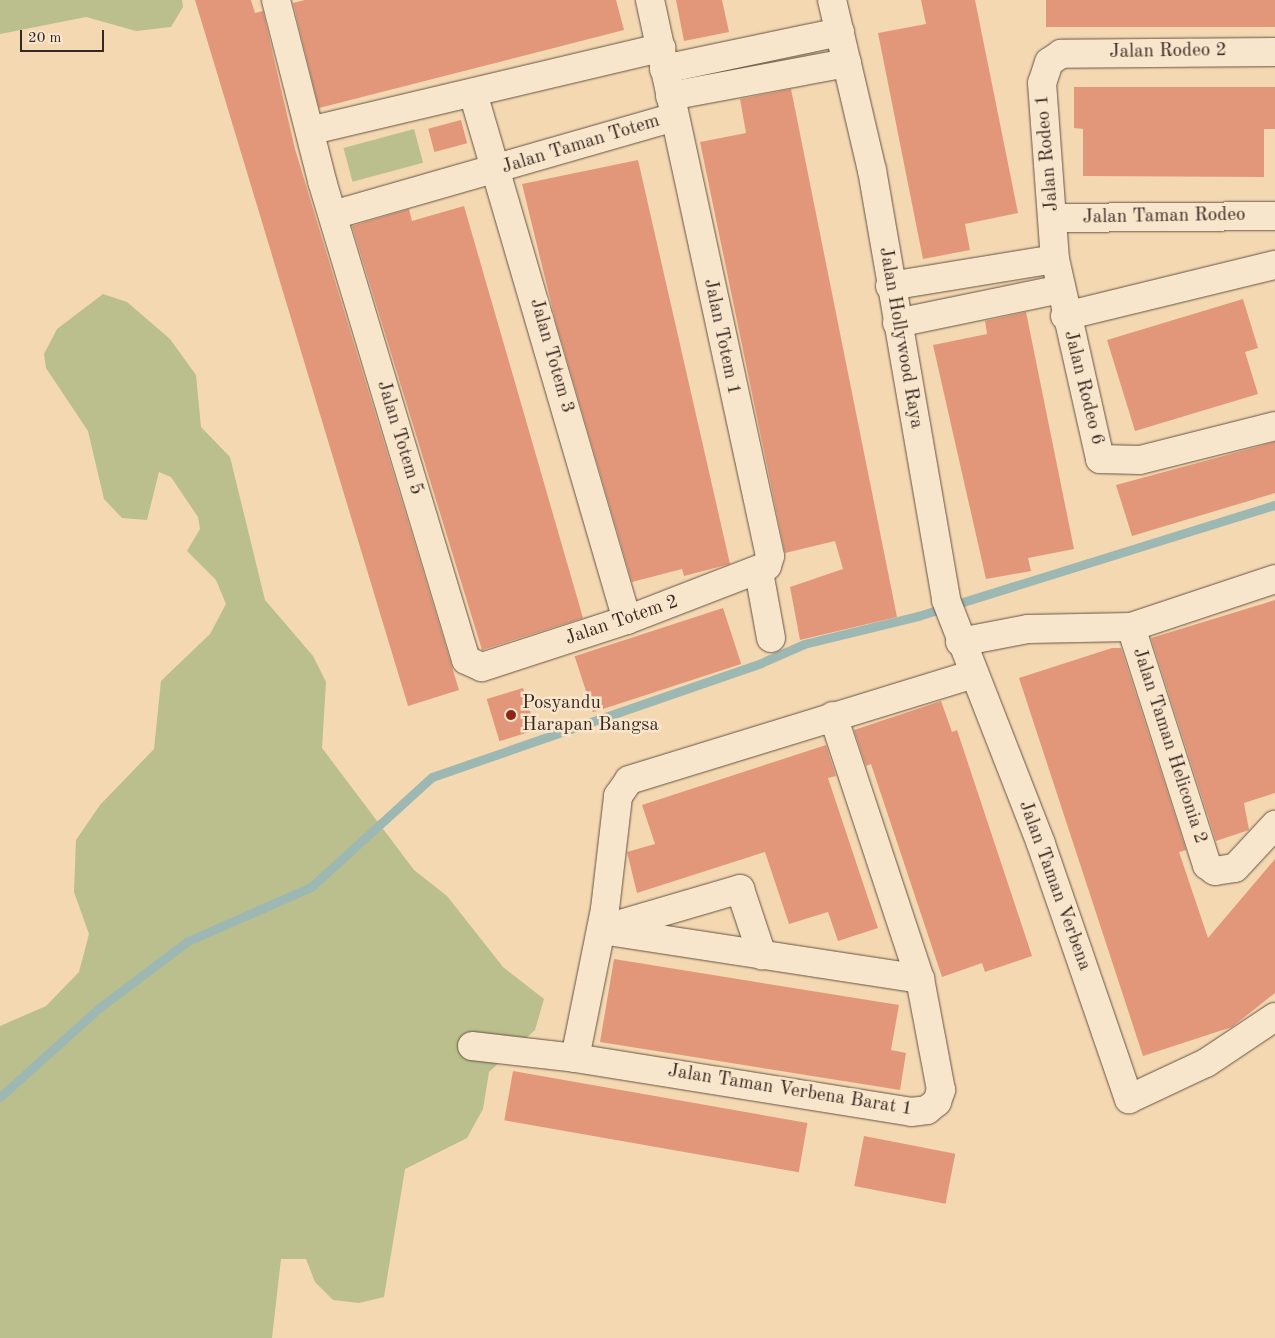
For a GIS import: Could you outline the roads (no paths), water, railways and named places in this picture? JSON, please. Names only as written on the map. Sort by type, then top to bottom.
[{"type":"street","points":[[276,0],[313,130],[333,215]]},
{"type":"street","name":"Jalan Taman Totem","points":[[333,215],[497,171],[672,107],[650,0]]},
{"type":"street","name":"Jalan Hollywood Raya","points":[[832,0],[872,170],[890,286],[948,607],[973,674]]},
{"type":"street","points":[[313,130],[473,93],[662,59],[840,32]]},
{"type":"street","name":"Jalan Rodeo 2","points":[[1060,54],[1275,52]]},
{"type":"street","name":"Jalan Rodeo 1","points":[[1055,258],[1042,83],[1049,62],[1060,54]]},
{"type":"street","points":[[672,107],[847,63]]},
{"type":"street","name":"Jalan Totem 3","points":[[473,93],[627,620]]},
{"type":"street","name":"Jalan Totem 1","points":[[672,107],[764,564],[771,638]]},
{"type":"street","name":"Jalan Totem 5","points":[[333,215],[466,660]]},
{"type":"street","name":"Jalan Taman Rodeo","points":[[1053,218],[1275,216]]},
{"type":"street","points":[[890,286],[1055,258]]},
{"type":"street","name":"Jalan Rodeo 6","points":[[1055,258],[1065,316],[1100,459],[1140,460],[1275,426]]},
{"type":"street","points":[[1065,316],[1275,265]]},
{"type":"street","points":[[897,323],[1060,289]]},
{"type":"street","name":"Jalan Totem 2","points":[[466,660],[482,667],[627,620],[764,564]]},
{"type":"street","points":[[960,642],[1028,629],[1131,627],[1275,579]]},
{"type":"street","name":"Jalan Taman Heliconia 2","points":[[1131,627],[1207,865],[1215,871],[1235,868],[1275,825]]},
{"type":"street","points":[[575,1058],[601,930],[618,796],[629,780],[973,674]]},
{"type":"street","name":"Jalan Taman Verbena","points":[[973,674],[1040,844],[1129,1099],[1206,1063],[1275,1017]]},
{"type":"street","name":"Jalan Taman Verbena Barat 1","points":[[472,1046],[575,1058],[911,1112],[926,1110],[941,1090],[920,979],[833,716]]},
{"type":"street","points":[[601,930],[740,889],[762,955]]},
{"type":"street","points":[[601,930],[920,979]]},
{"type":"waterway","points":[[0,1097],[99,1008],[188,941],[311,887],[432,777],[761,663],[804,644],[918,616],[1275,505]]},
{"type":"place","name":"Posyandu Harapan Bangsa","points":[[511,715]]}]
